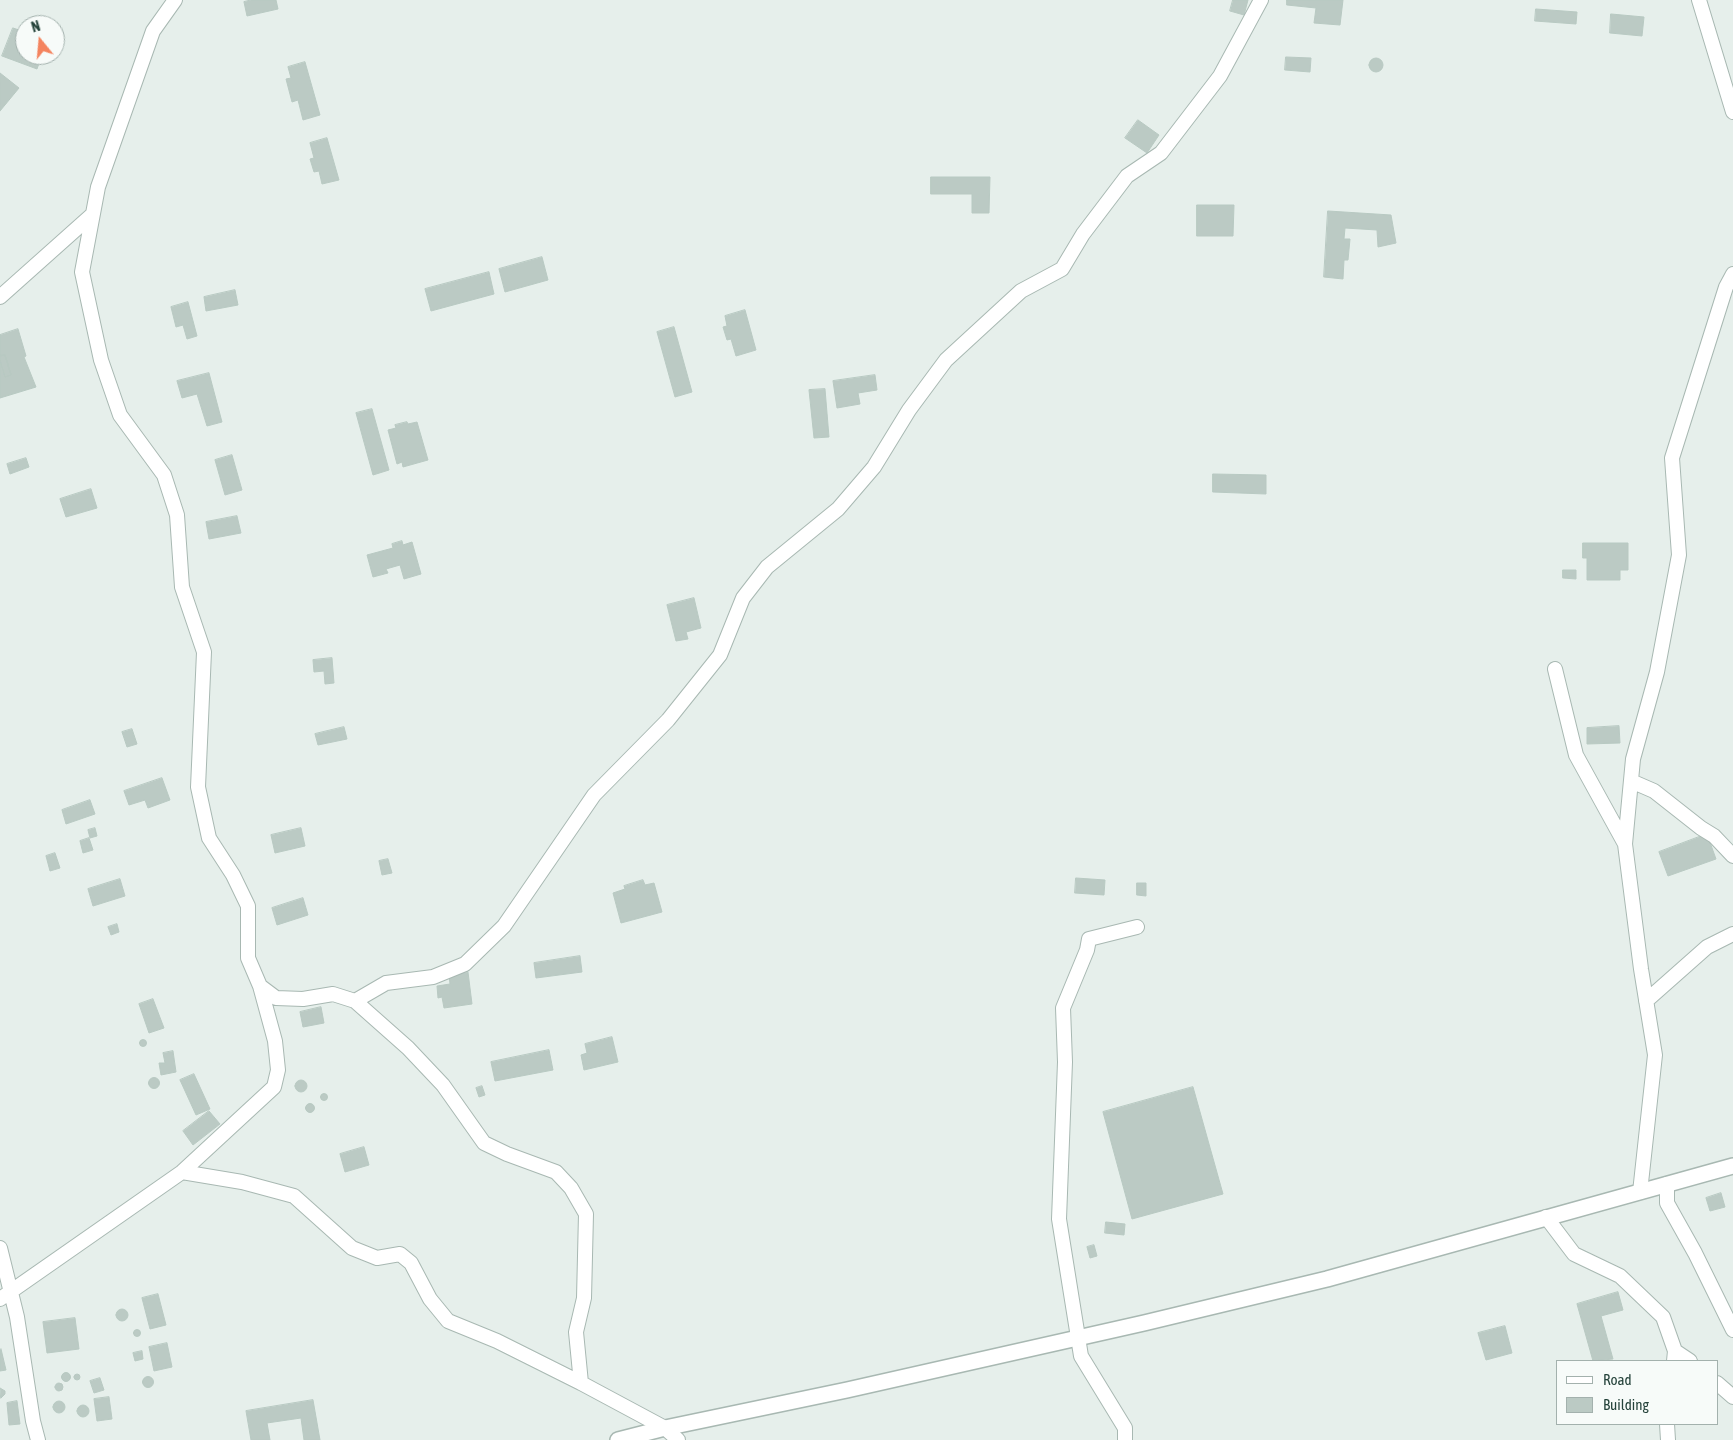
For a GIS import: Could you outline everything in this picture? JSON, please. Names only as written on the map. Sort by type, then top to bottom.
[{"type":"street","points":[[6,1295],[182,1172],[274,1087],[278,1070],[275,1041],[260,986],[248,958],[248,906],[233,875],[209,838],[198,786],[204,652],[182,587],[177,515],[164,475],[120,415],[101,360],[82,272],[98,187],[153,31],[175,0]]},
{"type":"street","points":[[356,1001],[386,983],[433,976],[464,964],[504,926],[594,795],[668,720],[720,655],[743,598],[767,567],[838,509],[874,467],[909,410],[946,360],[1021,291],[1062,269],[1083,234],[1127,176],[1161,153],[1220,76],[1261,0]]},
{"type":"street","points":[[1699,0],[1733,112]]},
{"type":"street","points":[[1719,65],[1733,68]]},
{"type":"street","points":[[0,297],[93,214]]},
{"type":"street","points":[[1640,1192],[1656,1056],[1646,1002],[1625,844],[1633,759],[1658,672],[1679,555],[1672,458],[1726,287],[1733,274]]},
{"type":"street","points":[[1555,669],[1576,756],[1625,844]]},
{"type":"street","points":[[1631,781],[1654,791],[1714,836],[1733,856]]},
{"type":"street","points":[[1128,1436],[1082,1356],[1059,1219],[1065,1062],[1063,1008],[1087,950],[1089,939],[1138,928]]},
{"type":"street","points":[[1646,1002],[1707,947],[1733,934]]},
{"type":"street","points":[[260,986],[276,998],[303,999],[334,994],[356,1001],[408,1048],[443,1085],[484,1143],[506,1154],[556,1172],[571,1188],[586,1214],[584,1298],[576,1332],[581,1382]]},
{"type":"street","points":[[618,1440],[665,1428],[846,1390],[1327,1279],[1733,1166]]},
{"type":"street","points":[[182,1172],[242,1182],[294,1196],[352,1248],[377,1258],[400,1254],[411,1263],[430,1299],[448,1321],[497,1341],[581,1382],[665,1428],[678,1440]]},
{"type":"street","points":[[1667,1184],[1667,1203],[1695,1253],[1733,1330]]},
{"type":"street","points":[[1546,1217],[1574,1254],[1620,1276],[1664,1317],[1674,1356],[1687,1360]]},
{"type":"street","points":[[0,1248],[6,1295],[38,1440]]},
{"type":"street","points":[[1718,1384],[1733,1397]]},
{"type":"street","points":[[1667,1425],[1668,1440]]},
{"type":"building","points":[[251,0],[276,0],[278,9],[247,16],[244,2]]},
{"type":"building","points":[[1233,0],[1248,0],[1244,15],[1230,11]]},
{"type":"building","points":[[1287,0],[1343,0],[1340,25],[1314,23],[1316,8],[1287,5]]},
{"type":"building","points":[[1536,9],[1577,12],[1576,24],[1535,21]]},
{"type":"building","points":[[1611,14],[1644,17],[1642,36],[1610,33]]},
{"type":"building","points":[[13,28],[15,29],[15,61],[2,56]]},
{"type":"building","points":[[1286,57],[1311,58],[1310,72],[1285,70]]},
{"type":"building","points":[[1376,58],[1381,60],[1383,65],[1381,70],[1376,72],[1371,70],[1369,65],[1371,60]]},
{"type":"building","points":[[305,62],[320,115],[303,120],[298,100],[292,102],[286,79],[291,78],[288,67]]},
{"type":"building","points":[[26,65],[38,65],[37,69]]},
{"type":"building","points":[[0,73],[19,88],[0,111]]},
{"type":"building","points":[[1138,120],[1159,135],[1147,153],[1125,138]]},
{"type":"building","points":[[327,138],[339,180],[322,184],[319,171],[314,172],[310,159],[314,158],[310,143]]},
{"type":"building","points":[[931,177],[990,177],[989,213],[972,213],[972,194],[931,194]]},
{"type":"building","points":[[1197,205],[1234,205],[1233,236],[1197,236]]},
{"type":"building","points":[[1328,211],[1391,215],[1396,243],[1378,247],[1377,230],[1345,228],[1344,239],[1350,239],[1348,260],[1344,260],[1343,279],[1324,277]]},
{"type":"building","points":[[542,257],[548,280],[505,292],[499,269]]},
{"type":"building","points":[[489,272],[494,294],[431,311],[425,289]]},
{"type":"building","points":[[235,290],[238,305],[206,311],[204,297]]},
{"type":"building","points":[[188,302],[197,336],[187,339],[183,325],[176,327],[171,307]]},
{"type":"building","points":[[745,310],[756,350],[736,356],[731,339],[727,340],[723,327],[727,326],[725,316]]},
{"type":"building","points":[[674,327],[692,392],[675,397],[657,332]]},
{"type":"building","points":[[18,329],[26,356],[24,357],[36,387],[0,398],[0,360],[5,377],[11,375],[5,355],[0,356],[0,335]]},
{"type":"building","points":[[5,355],[11,375],[5,377],[0,356]]},
{"type":"building","points":[[209,373],[222,422],[207,426],[197,394],[182,398],[177,381]]},
{"type":"building","points":[[875,375],[877,390],[858,393],[860,404],[837,408],[833,381]]},
{"type":"building","points":[[825,389],[829,437],[814,438],[809,390]]},
{"type":"building","points":[[372,409],[389,470],[373,475],[356,413]]},
{"type":"building","points":[[407,422],[408,424],[417,422],[428,460],[403,467],[402,462],[397,464],[388,430],[396,428],[395,425]]},
{"type":"building","points":[[232,455],[242,490],[225,495],[215,460]]},
{"type":"building","points":[[26,458],[29,467],[10,474],[7,464]]},
{"type":"building","points":[[1213,474],[1266,475],[1266,494],[1213,492]]},
{"type":"building","points":[[91,489],[97,508],[66,517],[60,499]]},
{"type":"building","points":[[237,516],[241,533],[209,539],[206,522]]},
{"type":"building","points":[[402,541],[403,545],[412,542],[421,574],[404,579],[400,565],[386,569],[388,573],[373,577],[367,555],[393,548],[392,544]]},
{"type":"building","points":[[1583,543],[1628,543],[1628,570],[1620,570],[1620,580],[1587,580],[1587,558],[1583,558]]},
{"type":"building","points":[[1563,570],[1576,570],[1576,579],[1563,578]]},
{"type":"building","points":[[694,598],[701,628],[686,632],[688,639],[676,641],[667,605]]},
{"type":"building","points":[[332,658],[334,683],[325,684],[324,671],[314,672],[313,660]]},
{"type":"building","points":[[1619,726],[1620,743],[1587,744],[1587,728]]},
{"type":"building","points":[[344,727],[347,739],[318,745],[315,734]]},
{"type":"building","points":[[132,729],[137,744],[127,747],[122,732]]},
{"type":"building","points":[[162,778],[170,800],[148,808],[145,800],[129,805],[124,791]]},
{"type":"building","points":[[90,800],[95,814],[66,824],[62,810]]},
{"type":"building","points":[[95,828],[97,836],[90,838],[88,830]]},
{"type":"building","points":[[301,828],[305,846],[275,853],[271,835]]},
{"type":"building","points":[[1707,834],[1716,859],[1668,876],[1659,852]]},
{"type":"building","points":[[89,838],[93,850],[83,853],[80,841]]},
{"type":"building","points":[[55,853],[60,868],[50,871],[46,856]]},
{"type":"building","points":[[388,859],[392,873],[382,875],[379,861]]},
{"type":"building","points":[[1076,878],[1105,880],[1104,895],[1075,893]]},
{"type":"building","points":[[120,879],[125,896],[93,906],[88,889]]},
{"type":"building","points":[[643,880],[645,885],[654,883],[662,912],[621,923],[613,893],[625,889],[624,886]]},
{"type":"building","points":[[1137,883],[1146,883],[1146,896],[1137,895]]},
{"type":"building","points":[[303,898],[308,915],[277,925],[272,908]]},
{"type":"building","points":[[117,924],[119,932],[111,935],[108,927]]},
{"type":"building","points":[[580,956],[582,972],[536,978],[534,963]]},
{"type":"building","points":[[468,972],[472,1004],[444,1008],[442,997],[438,998],[437,986],[450,984],[449,975]]},
{"type":"building","points":[[153,999],[164,1028],[149,1033],[139,1004]]},
{"type":"building","points":[[321,1007],[324,1023],[303,1027],[300,1012]]},
{"type":"building","points":[[612,1037],[618,1062],[584,1070],[581,1055],[587,1053],[585,1044]]},
{"type":"building","points":[[143,1039],[147,1043],[143,1047],[139,1043]]},
{"type":"building","points":[[549,1050],[553,1070],[495,1081],[491,1062]]},
{"type":"building","points":[[173,1051],[176,1072],[161,1075],[159,1063],[165,1063],[163,1053]]},
{"type":"building","points":[[194,1074],[210,1109],[196,1115],[180,1080]]},
{"type":"building","points":[[152,1078],[156,1078],[159,1083],[158,1087],[152,1088],[149,1085],[149,1081]]},
{"type":"building","points":[[299,1080],[303,1080],[307,1086],[303,1092],[299,1092],[295,1088],[295,1084]]},
{"type":"building","points":[[482,1086],[485,1095],[479,1097],[476,1088]]},
{"type":"building","points":[[1193,1087],[1223,1194],[1132,1219],[1103,1112]]},
{"type":"building","points":[[324,1093],[328,1097],[324,1101],[320,1097]]},
{"type":"building","points":[[310,1104],[314,1108],[310,1112],[306,1108]]},
{"type":"building","points":[[209,1111],[220,1124],[193,1145],[183,1131]]},
{"type":"building","points":[[364,1147],[369,1165],[345,1172],[340,1154]]},
{"type":"building","points":[[1721,1193],[1725,1207],[1710,1211],[1706,1198]]},
{"type":"building","points":[[1106,1222],[1125,1224],[1124,1235],[1105,1233]]},
{"type":"building","points":[[1094,1245],[1097,1256],[1090,1258],[1087,1247]]},
{"type":"building","points":[[1618,1292],[1623,1310],[1601,1316],[1613,1359],[1593,1360],[1577,1304]]},
{"type":"building","points":[[158,1294],[166,1325],[150,1329],[142,1298]]},
{"type":"building","points":[[122,1309],[128,1315],[122,1321],[116,1315]]},
{"type":"building","points":[[75,1318],[79,1349],[47,1353],[43,1322]]},
{"type":"building","points":[[1505,1326],[1512,1353],[1486,1360],[1478,1333]]},
{"type":"building","points":[[137,1330],[140,1333],[137,1336],[134,1333]]},
{"type":"building","points":[[167,1343],[172,1367],[154,1371],[149,1347]]},
{"type":"building","points":[[0,1350],[6,1370],[0,1371]]},
{"type":"building","points":[[142,1351],[143,1359],[135,1361],[133,1353]]},
{"type":"building","points":[[66,1372],[71,1377],[66,1382],[61,1377]]},
{"type":"building","points":[[77,1374],[80,1377],[77,1380],[74,1377]]},
{"type":"building","points":[[146,1377],[150,1377],[153,1382],[152,1386],[146,1387],[143,1384],[143,1380]]},
{"type":"building","points":[[100,1378],[104,1390],[94,1393],[90,1381]]},
{"type":"building","points":[[59,1383],[63,1387],[59,1391],[55,1387]]},
{"type":"building","points":[[0,1388],[5,1391],[1,1398]]},
{"type":"building","points":[[109,1397],[112,1419],[97,1421],[94,1399]]},
{"type":"building","points":[[313,1400],[320,1440],[304,1440],[301,1418],[267,1423],[270,1440],[251,1440],[246,1411]]},
{"type":"building","points":[[17,1401],[20,1424],[9,1425],[7,1403]]},
{"type":"building","points":[[59,1401],[65,1407],[59,1413],[53,1407]]},
{"type":"building","points":[[81,1405],[85,1405],[89,1411],[85,1417],[81,1417],[77,1413],[77,1409]]}]
